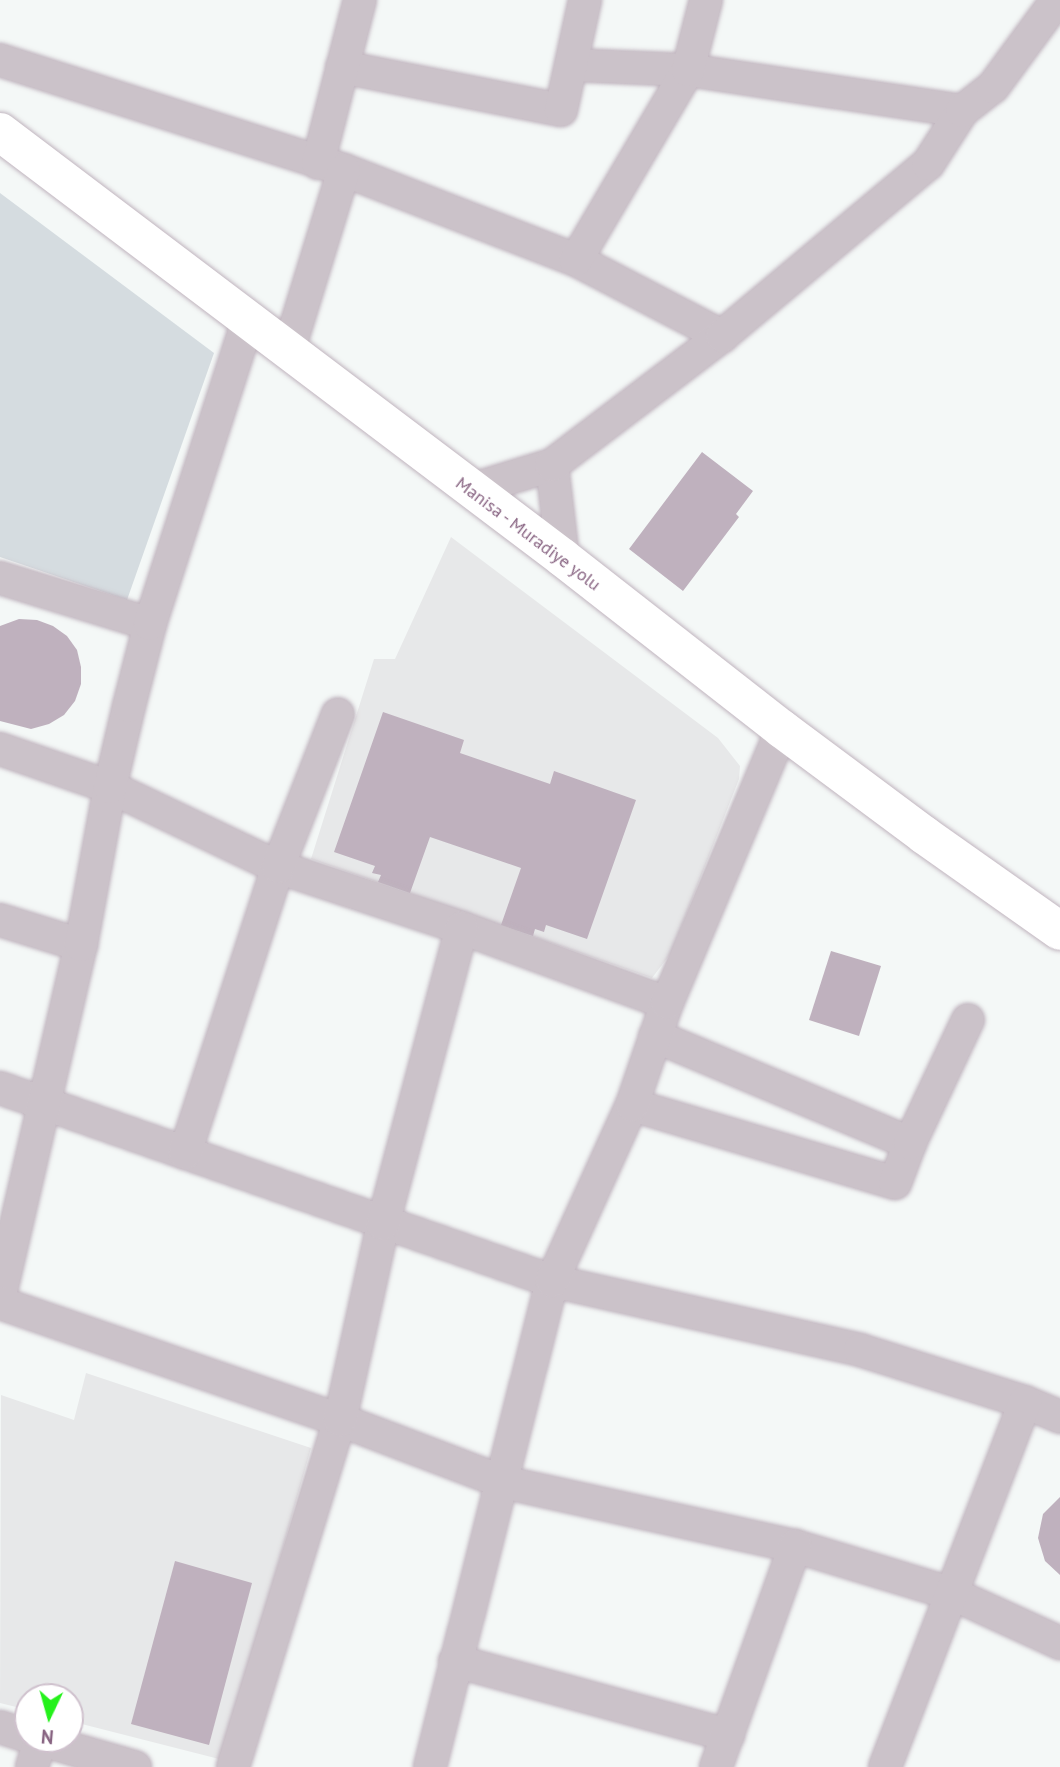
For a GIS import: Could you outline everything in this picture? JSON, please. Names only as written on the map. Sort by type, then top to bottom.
[{"type":"main road","name":"Manisa - Muradiye yolu","points":[[0,132],[470,490],[564,558],[782,729],[924,835],[1060,930]]},
{"type":"street","points":[[288,352],[331,166],[342,67],[360,0]]},
{"type":"street","points":[[342,67],[561,110],[585,0]]},
{"type":"street","points":[[576,260],[688,70],[706,0]]},
{"type":"street","points":[[470,490],[552,465],[722,336],[928,164],[961,111],[993,87],[1054,3]]},
{"type":"street","points":[[0,60],[331,166],[576,260],[722,336]]},
{"type":"street","points":[[571,65],[688,70],[961,111]]},
{"type":"street","points":[[0,1295],[81,945],[110,787],[150,624],[248,320]]},
{"type":"street","points":[[552,465],[564,558]]},
{"type":"street","points":[[0,578],[150,624]]},
{"type":"street","points":[[185,1153],[278,867],[338,714]]},
{"type":"street","points":[[430,1767],[552,1281],[632,1105],[667,1003],[782,729]]},
{"type":"street","points":[[0,749],[110,787],[278,867],[462,928],[667,1003]]},
{"type":"street","points":[[0,920],[81,945]]},
{"type":"street","points":[[233,1767],[340,1420],[383,1224],[462,928]]},
{"type":"street","points":[[632,1105],[895,1183],[910,1143],[968,1020]]},
{"type":"street","points":[[655,1036],[910,1143]]},
{"type":"street","points":[[0,1088],[552,1281],[860,1350],[1025,1402],[1060,1417]]},
{"type":"street","points":[[0,1303],[340,1420],[503,1482],[795,1546],[953,1594],[1060,1643]]},
{"type":"street","points":[[885,1767],[1025,1402]]},
{"type":"street","points":[[716,1767],[795,1546]]},
{"type":"street","points":[[456,1661],[728,1735]]},
{"type":"street","points":[[84,1752],[135,1767]]},
{"type":"shaded area","points":[[0,193],[214,353],[127,600],[0,557]]},
{"type":"shaded area","points":[[451,537],[718,738],[740,766],[739,779],[671,953],[652,978],[311,859],[374,659],[395,659]]},
{"type":"shaded area","points":[[86,1373],[311,1448],[223,1760],[84,1725],[84,1683],[14,1683],[14,1706],[0,1703],[1,1395],[74,1420]]},
{"type":"building","points":[[702,452],[753,491],[736,514],[739,517],[683,591],[629,549]]},
{"type":"building","points":[[19,619],[37,620],[53,626],[67,636],[77,650],[81,667],[81,684],[75,701],[64,715],[49,724],[31,729],[0,721],[0,626]]},
{"type":"building","points":[[383,712],[464,740],[460,753],[550,784],[554,771],[636,800],[587,939],[546,925],[544,932],[535,929],[533,936],[501,925],[521,868],[430,837],[410,893],[378,882],[381,875],[372,873],[375,866],[334,852]]},
{"type":"building","points":[[831,951],[881,966],[859,1036],[809,1020]]},
{"type":"building","points":[[1060,1497],[1060,1575],[1045,1561],[1038,1538],[1043,1514]]},
{"type":"building","points":[[175,1561],[252,1583],[209,1745],[131,1724]]}]
